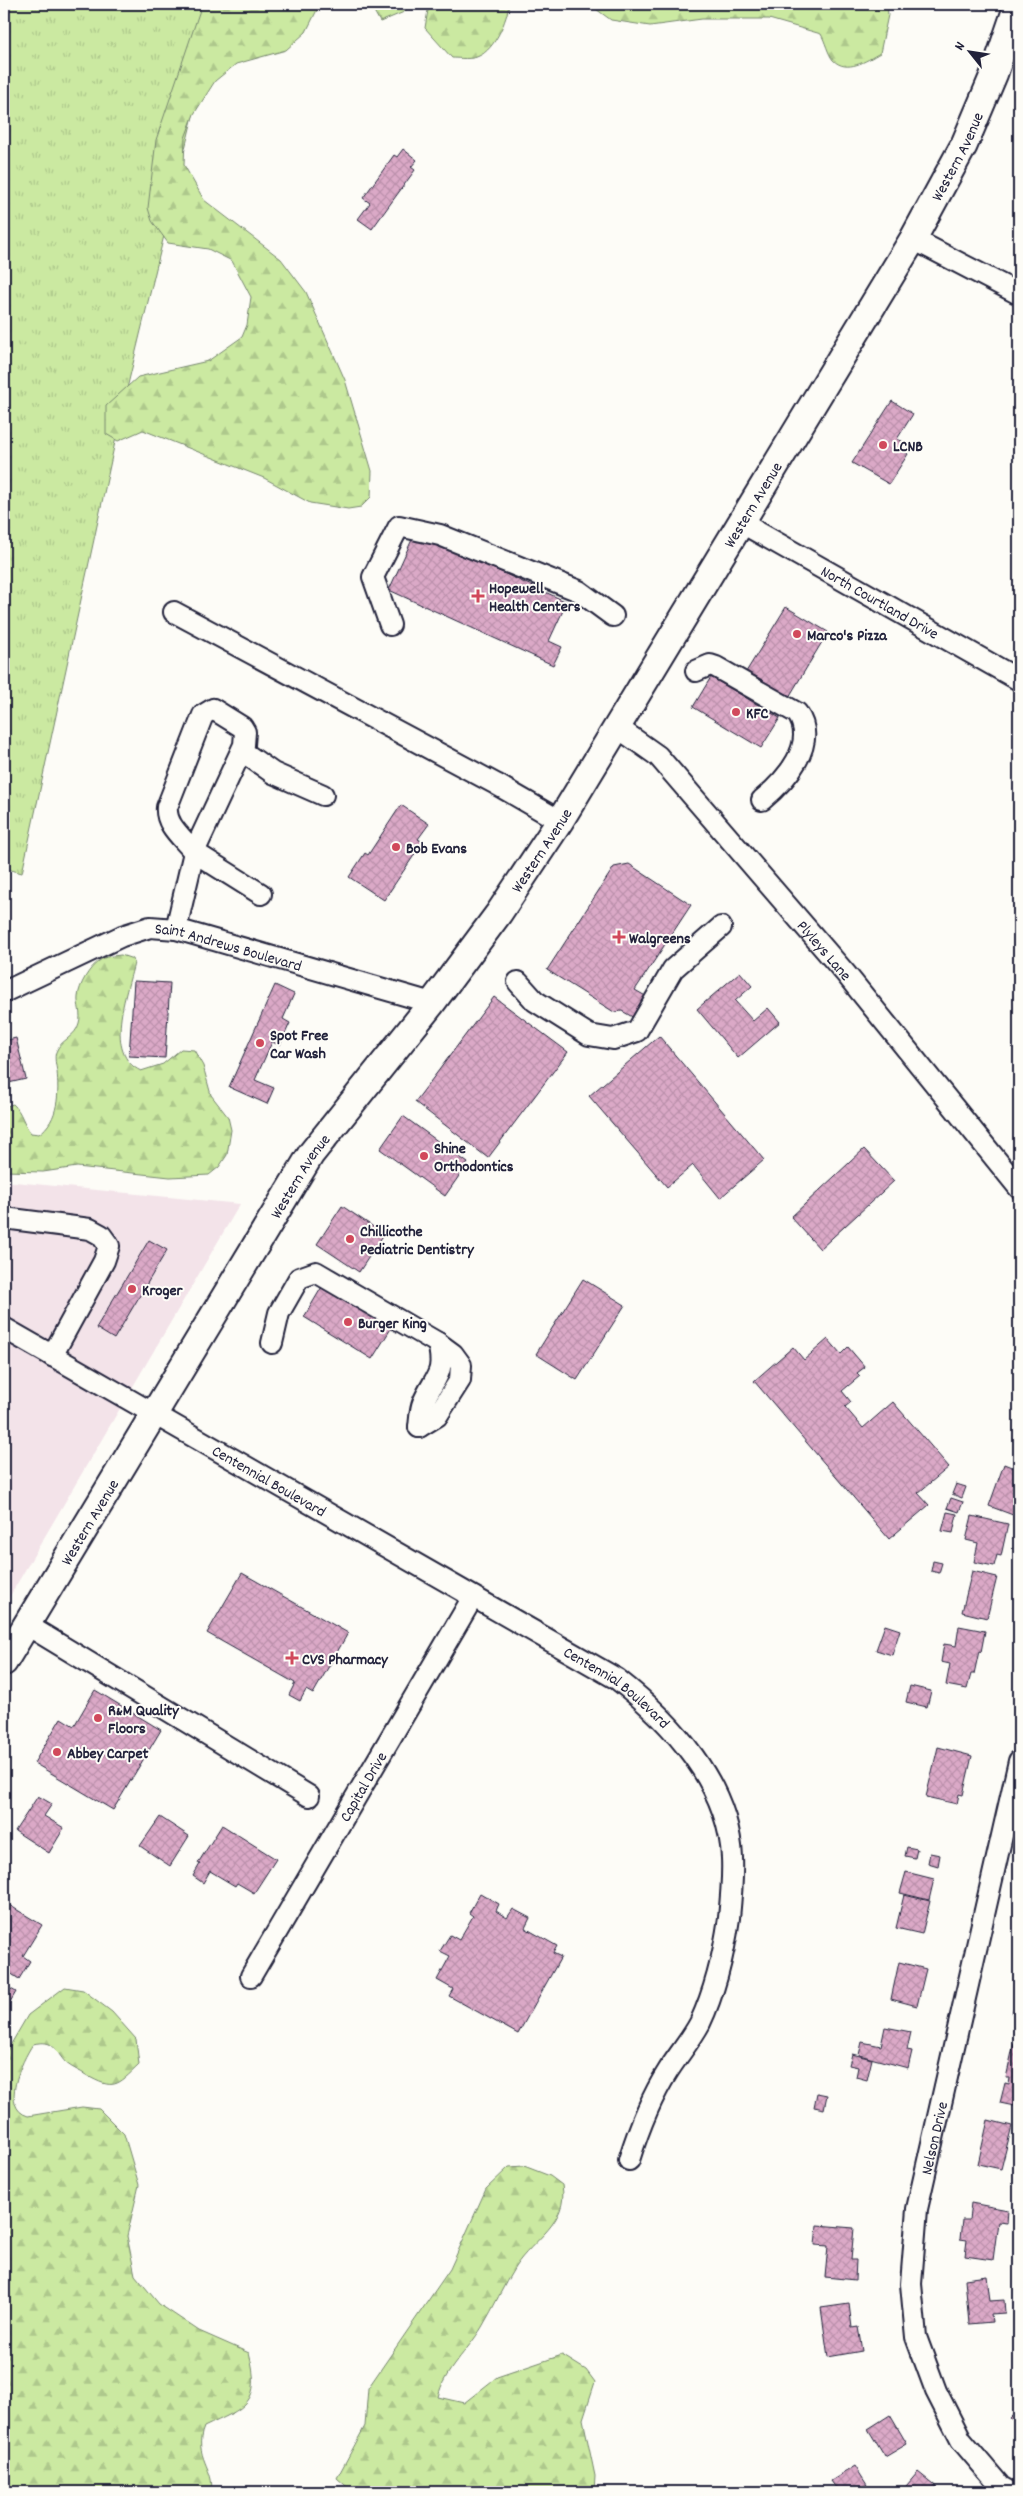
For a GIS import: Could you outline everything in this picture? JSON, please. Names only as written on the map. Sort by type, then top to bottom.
[{"type":"main road","name":"Western Avenue","points":[[4,1662],[311,1154],[432,1003],[499,913],[560,821],[914,239],[964,145],[994,74],[1018,4]]},
{"type":"street","points":[[914,239],[1019,294]]},
{"type":"street","name":"North Courtland Drive","points":[[742,523],[1019,680]]},
{"type":"street","points":[[390,625],[373,577],[399,526],[440,535],[579,591],[613,616]]},
{"type":"street","points":[[174,612],[496,784],[560,821]]},
{"type":"street","points":[[696,671],[710,665],[716,667],[797,713],[800,718],[804,736],[801,750],[793,768],[777,787],[762,800]]},
{"type":"street","points":[[176,929],[194,852],[242,750],[245,732],[242,727],[213,710],[203,715],[167,807],[166,815],[169,822],[194,852],[261,894]]},
{"type":"street","name":"Plyleys Lane","points":[[617,727],[658,756],[846,974],[1019,1188]]},
{"type":"street","points":[[242,750],[273,773],[323,794]]},
{"type":"street","name":"Saint Andrews Boulevard","points":[[4,992],[122,936],[150,927],[176,929],[432,1003]]},
{"type":"street","points":[[518,982],[535,1001],[589,1035],[613,1039],[636,1031],[673,969],[721,927]]},
{"type":"street","points":[[4,1218],[90,1229],[101,1234],[109,1246],[104,1261],[52,1356]]},
{"type":"street","points":[[272,1344],[279,1313],[299,1278],[316,1272],[438,1343],[453,1354],[460,1365],[460,1380],[437,1416],[419,1427]]},
{"type":"street","name":"Centennial Boulevard","points":[[4,1328],[617,1678],[649,1704],[690,1751],[709,1779],[727,1828],[732,1857],[731,1899],[726,1941],[713,1988],[699,2024],[667,2072],[642,2117],[629,2160]]},
{"type":"street","name":"Capital Drive","points":[[251,1976],[473,1597]]},
{"type":"street","points":[[27,1624],[309,1796]]},
{"type":"street","name":"Nelson Drive","points":[[1003,2490],[961,2440],[936,2391],[916,2337],[911,2284],[917,2209],[1019,1761]]},
{"type":"shaded area","points":[[4,1181],[240,1204],[4,1606]]},
{"type":"green space","points":[[4,4],[220,4],[123,405],[22,873],[4,868]]},
{"type":"green space","points":[[202,4],[316,4],[318,8],[306,32],[286,50],[236,64],[215,81],[194,114],[185,138],[184,165],[204,200],[281,259],[306,292],[345,380],[372,471],[371,497],[361,507],[348,509],[310,503],[264,478],[143,430],[118,441],[106,434],[106,406],[138,377],[208,361],[242,337],[247,325],[251,297],[232,261],[208,249],[168,243],[152,221],[148,208],[156,140]]},
{"type":"green space","points":[[370,4],[410,4],[404,12],[380,22]]},
{"type":"green space","points":[[429,4],[509,4],[503,26],[495,41],[485,52],[473,58],[452,58],[425,28]]},
{"type":"green space","points":[[589,4],[887,4],[888,15],[880,53],[856,65],[844,66],[833,60],[821,34],[769,19],[702,19],[650,26],[611,20]]},
{"type":"green space","points":[[121,955],[133,959],[134,963],[121,1022],[120,1037],[123,1051],[130,1063],[141,1071],[163,1064],[181,1049],[194,1050],[203,1066],[211,1095],[228,1117],[231,1130],[227,1155],[219,1167],[209,1175],[170,1177],[77,1167],[43,1172],[4,1171],[4,1107],[13,1104],[31,1133],[39,1134],[46,1128],[51,1121],[56,1106],[58,1079],[55,1054],[61,1044],[75,1032],[79,1023],[78,997],[82,982],[88,972],[101,959]]},
{"type":"green space","points":[[65,1987],[83,1990],[112,2012],[136,2039],[139,2065],[120,2082],[115,2084],[103,2083],[68,2065],[50,2044],[33,2044],[19,2073],[14,2094],[15,2104],[20,2111],[28,2116],[82,2107],[99,2109],[124,2134],[139,2185],[127,2236],[135,2275],[159,2304],[199,2331],[249,2353],[253,2370],[252,2394],[240,2408],[204,2427],[201,2437],[202,2455],[212,2484],[211,2492],[4,2492],[4,2056],[28,2015]]},
{"type":"green space","points":[[524,2166],[550,2176],[562,2185],[563,2198],[560,2210],[548,2230],[515,2267],[482,2327],[445,2378],[438,2397],[464,2403],[497,2377],[562,2355],[586,2370],[595,2382],[583,2419],[595,2476],[594,2492],[353,2492],[337,2478],[365,2426],[368,2388],[450,2269],[486,2189],[509,2167]]},
{"type":"building","points":[[403,149],[417,160],[411,167],[415,170],[372,229],[358,219],[370,203],[363,198],[394,155],[397,157]]},
{"type":"building","name":"LCNB","points":[[892,401],[913,414],[897,439],[904,442],[900,448],[908,454],[889,484],[852,463]]},
{"type":"building","name":"Hopewell Health Centers","points":[[415,533],[567,602],[549,641],[562,647],[553,665],[389,590]]},
{"type":"building","points":[[786,607],[828,632],[789,697],[746,672]]},
{"type":"building","name":"KFC","points":[[711,677],[780,718],[761,748],[693,707]]},
{"type":"building","name":"Bob Evans","points":[[401,805],[429,824],[418,839],[423,842],[384,900],[349,877],[365,853],[368,855]]},
{"type":"building","name":"Walgreens","points":[[629,864],[691,905],[635,990],[649,998],[636,1019],[622,1011],[614,1012],[547,970],[614,867]]},
{"type":"building","points":[[740,972],[752,986],[735,1001],[753,1021],[768,1008],[780,1022],[738,1058],[697,1009]]},
{"type":"building","points":[[134,981],[170,983],[165,1058],[129,1056]]},
{"type":"building","name":"Spot Free Car Wash","points":[[275,985],[294,994],[283,1019],[290,1023],[280,1045],[272,1042],[255,1080],[274,1088],[267,1104],[229,1087]]},
{"type":"building","points":[[494,997],[568,1052],[488,1158],[415,1102]]},
{"type":"building","points":[[659,1036],[764,1160],[720,1198],[693,1165],[667,1187],[589,1096]]},
{"type":"building","points":[[16,1038],[26,1079],[4,1084],[4,1041]]},
{"type":"building","name":"Shine Orthodontics","points":[[403,1116],[468,1163],[445,1196],[380,1149]]},
{"type":"building","points":[[864,1149],[894,1181],[820,1249],[791,1217]]},
{"type":"building","name":"Chillicothe Pediatric Dentistry","points":[[342,1206],[384,1234],[359,1272],[317,1244]]},
{"type":"building","name":"Kroger","points":[[149,1240],[167,1250],[114,1339],[96,1328]]},
{"type":"building","points":[[583,1279],[625,1305],[577,1380],[536,1354]]},
{"type":"building","name":"Burger King","points":[[323,1285],[392,1327],[372,1359],[304,1317]]},
{"type":"building","points":[[828,1339],[841,1354],[848,1347],[865,1367],[857,1373],[860,1376],[842,1391],[851,1402],[845,1407],[863,1428],[893,1402],[949,1467],[918,1493],[929,1505],[889,1539],[754,1381],[793,1347],[804,1360]]},
{"type":"building","points":[[1004,1464],[1019,1470],[1019,1497],[1013,1515],[989,1506]]},
{"type":"building","points":[[956,1484],[966,1487],[962,1498],[952,1494]]},
{"type":"building","points":[[951,1498],[963,1502],[959,1512],[947,1508]]},
{"type":"building","points":[[947,1512],[957,1514],[953,1533],[942,1531]]},
{"type":"building","points":[[972,1516],[1008,1524],[1001,1556],[997,1555],[994,1566],[974,1562],[978,1543],[966,1540]]},
{"type":"building","points":[[933,1561],[942,1563],[939,1573],[931,1571]]},
{"type":"building","points":[[972,1571],[997,1577],[987,1618],[962,1612]]},
{"type":"building","name":"CVS Pharmacy","points":[[242,1573],[348,1633],[313,1694],[306,1690],[300,1701],[289,1695],[295,1683],[207,1633]]},
{"type":"building","points":[[885,1625],[900,1630],[892,1655],[876,1650]]},
{"type":"building","points":[[959,1626],[985,1631],[981,1652],[979,1651],[974,1674],[971,1674],[967,1689],[946,1685],[950,1664],[941,1662],[944,1644],[956,1646]]},
{"type":"building","points":[[910,1686],[931,1691],[927,1707],[906,1702]]},
{"type":"building","points":[[95,1690],[161,1730],[113,1810],[34,1763],[61,1718],[74,1726]]},
{"type":"building","points":[[938,1747],[972,1756],[963,1795],[959,1794],[957,1804],[926,1797]]},
{"type":"building","points":[[38,1796],[52,1804],[44,1816],[64,1828],[49,1853],[15,1831]]},
{"type":"building","points":[[160,1817],[189,1836],[170,1866],[140,1846]]},
{"type":"building","points":[[222,1825],[276,1859],[254,1893],[237,1883],[235,1886],[210,1871],[203,1883],[193,1876],[200,1864],[198,1863]]},
{"type":"building","points":[[907,1847],[917,1849],[915,1858],[905,1856]]},
{"type":"building","points":[[930,1853],[940,1855],[938,1866],[928,1863]]},
{"type":"building","points":[[906,1872],[934,1879],[929,1900],[900,1893]]},
{"type":"building","points":[[480,1893],[499,1904],[496,1911],[507,1918],[513,1909],[530,1918],[525,1928],[557,1946],[553,1953],[561,1957],[518,2034],[449,1996],[453,1989],[437,1980],[450,1956],[440,1951],[450,1935],[459,1940],[473,1916],[469,1913]]},
{"type":"building","points":[[904,1895],[930,1901],[922,1934],[896,1928]]},
{"type":"building","points":[[4,1902],[42,1925],[23,1956],[30,1961],[19,1979],[4,1969]]},
{"type":"building","points":[[899,1962],[926,1969],[917,2006],[891,1999]]},
{"type":"building","points":[[4,1985],[16,1992],[4,2012]]},
{"type":"building","points":[[1017,1993],[1019,1993],[1019,2015],[1012,2014]]},
{"type":"building","points":[[885,2027],[911,2032],[907,2050],[912,2051],[908,2068],[859,2055],[862,2042],[881,2046]]},
{"type":"building","points":[[1014,2043],[1019,2044],[1019,2080],[1016,2079],[1015,2085],[1019,2086],[1019,2107],[1000,2103],[1005,2083],[1009,2084],[1010,2078],[1006,2078]]},
{"type":"building","points":[[852,2054],[872,2059],[867,2080],[856,2077],[858,2067],[849,2065]]},
{"type":"building","points":[[817,2093],[827,2095],[824,2109],[814,2107]]},
{"type":"building","points":[[988,2120],[1012,2126],[1001,2169],[978,2164]]},
{"type":"building","points":[[971,2203],[1008,2210],[1007,2223],[998,2222],[993,2260],[965,2256],[967,2240],[960,2239],[962,2220],[969,2220]]},
{"type":"building","points":[[817,2225],[854,2228],[851,2260],[856,2260],[855,2280],[825,2277],[828,2246],[815,2245]]},
{"type":"building","points":[[987,2276],[990,2301],[1004,2300],[1005,2313],[991,2314],[992,2322],[969,2324],[965,2279]]},
{"type":"building","points":[[849,2304],[852,2328],[858,2327],[862,2351],[828,2357],[821,2308]]},
{"type":"building","points":[[1019,2409],[1019,2435],[1014,2430],[1018,2426],[1010,2418]]},
{"type":"building","points":[[890,2415],[907,2444],[885,2457],[868,2429]]},
{"type":"building","points":[[855,2466],[867,2485],[856,2492],[839,2492],[831,2481]]},
{"type":"building","points":[[918,2472],[938,2488],[935,2492],[901,2492]]},
{"type":"place","name":"LCNB","points":[[883,445]]},
{"type":"place","name":"Hopewell Health Centers","points":[[478,596]]},
{"type":"place","name":"Marco's Pizza","points":[[797,634]]},
{"type":"place","name":"KFC","points":[[736,712]]},
{"type":"place","name":"Bob Evans","points":[[396,847]]},
{"type":"place","name":"Walgreens","points":[[619,937]]},
{"type":"place","name":"Spot Free Car Wash","points":[[260,1043]]},
{"type":"place","name":"Shine Orthodontics","points":[[424,1156]]},
{"type":"place","name":"Chillicothe Pediatric Dentistry","points":[[350,1239]]},
{"type":"place","name":"Kroger","points":[[132,1289]]},
{"type":"place","name":"Burger King","points":[[348,1322]]},
{"type":"place","name":"CVS Pharmacy","points":[[292,1658]]},
{"type":"place","name":"R&M Quality Floors","points":[[98,1718]]},
{"type":"place","name":"Abbey Carpet","points":[[57,1752]]}]
